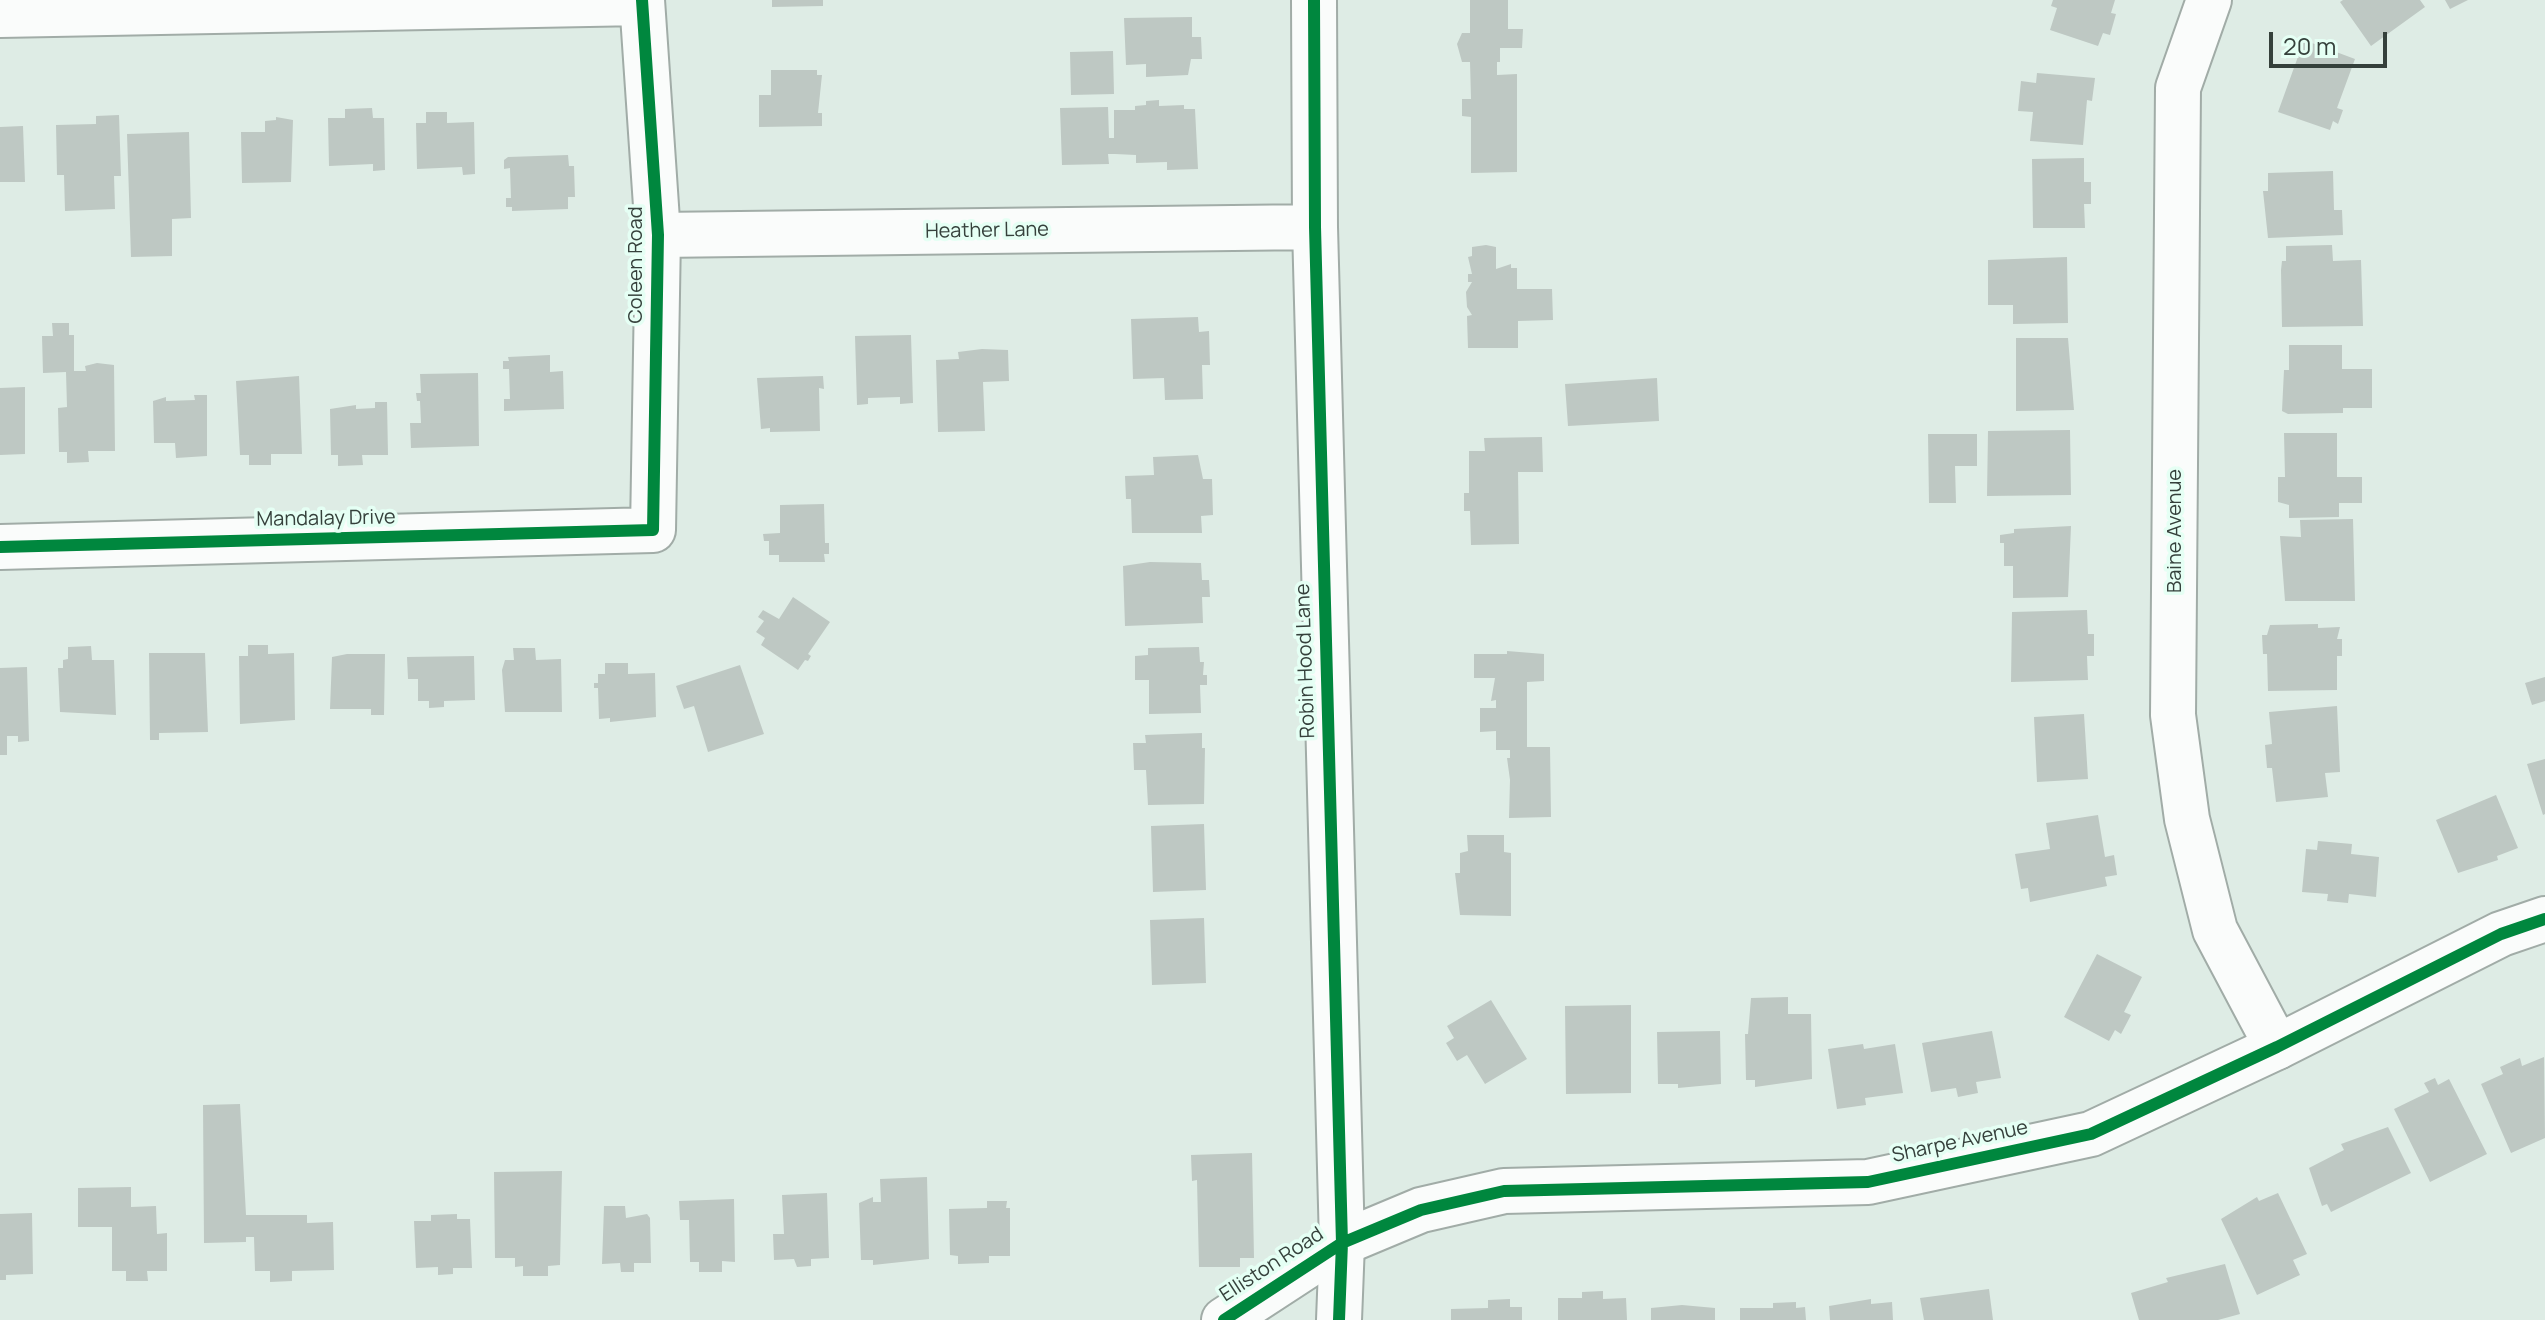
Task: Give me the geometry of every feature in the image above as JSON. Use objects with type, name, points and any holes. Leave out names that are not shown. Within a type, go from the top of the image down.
[{"type":"street","name":"Robin Hood Lane","points":[[1314,0],[1315,227],[1342,1243],[1339,1320]]},
{"type":"street","name":"Baine Avenue","points":[[2209,0],[2178,88],[2173,715],[2187,819],[2215,930],[2277,1047]]},
{"type":"street","points":[[0,15],[642,2]]},
{"type":"street","name":"Coleen Road","points":[[642,2],[658,235],[653,530]]},
{"type":"street","name":"Heather Lane","points":[[658,235],[1315,227]]},
{"type":"street","name":"Mandalay Drive","points":[[0,547],[653,530]]},
{"type":"street","name":"Sharpe Avenue","points":[[1342,1243],[1421,1210],[1504,1191],[1868,1182],[2091,1134],[2277,1047],[2501,934],[2545,919]]},
{"type":"street","name":"Elliston Road","points":[[1224,1320],[1342,1243]]},
{"type":"building","points":[[772,0],[823,0],[823,6],[772,7]]},
{"type":"building","points":[[1470,0],[1508,0],[1508,29],[1523,29],[1522,48],[1500,48],[1500,62],[1497,62],[1497,75],[1517,74],[1517,172],[1471,173],[1471,117],[1462,116],[1462,99],[1471,99],[1470,62],[1462,62],[1457,44],[1462,33],[1470,33]]},
{"type":"building","points":[[2053,0],[2115,0],[2111,13],[2116,14],[2110,35],[2103,33],[2098,46],[2050,30],[2057,8],[2051,6]]},
{"type":"building","points":[[2420,0],[2425,7],[2371,46],[2340,2]]},
{"type":"building","points":[[2445,0],[2468,0],[2450,9]]},
{"type":"building","points":[[1192,17],[1192,37],[1201,37],[1202,59],[1191,59],[1188,75],[1146,77],[1146,64],[1126,65],[1124,18]]},
{"type":"building","points":[[2304,40],[2355,59],[2337,108],[2343,110],[2338,124],[2333,121],[2330,130],[2278,112]]},
{"type":"building","points":[[1113,51],[1114,94],[1071,95],[1070,52]]},
{"type":"building","points":[[771,70],[817,70],[817,75],[822,75],[818,113],[822,113],[822,126],[759,127],[759,95],[771,95]]},
{"type":"building","points":[[2037,73],[2095,78],[2092,101],[2087,100],[2083,145],[2030,141],[2033,112],[2018,111],[2021,81],[2036,83]]},
{"type":"building","points":[[1159,100],[1159,106],[1184,105],[1184,109],[1195,109],[1198,169],[1167,170],[1167,162],[1136,163],[1136,155],[1115,154],[1108,154],[1109,164],[1062,165],[1060,108],[1108,107],[1109,138],[1114,138],[1114,110],[1135,110],[1135,106],[1146,105],[1146,101]]},
{"type":"building","points":[[372,108],[373,118],[384,118],[385,170],[373,171],[373,164],[329,166],[328,118],[345,118],[345,109]]},
{"type":"building","points":[[426,112],[447,112],[447,123],[474,122],[475,174],[463,175],[462,167],[417,169],[416,123],[426,123]]},
{"type":"building","points":[[119,115],[121,176],[114,176],[115,209],[65,211],[64,175],[57,175],[56,125],[96,124],[96,116]]},
{"type":"building","points":[[276,117],[293,120],[291,182],[242,183],[241,132],[265,132],[265,121],[276,120]]},
{"type":"building","points":[[23,126],[25,182],[0,182],[0,127]]},
{"type":"building","points":[[189,132],[191,218],[172,219],[172,256],[131,257],[127,134]]},
{"type":"building","points":[[568,155],[569,166],[574,166],[575,197],[568,197],[568,209],[512,211],[512,207],[506,207],[506,198],[511,198],[510,168],[504,169],[504,160],[508,157]]},
{"type":"building","points":[[2084,158],[2084,182],[2091,182],[2091,204],[2084,204],[2085,228],[2033,228],[2032,159]]},
{"type":"building","points":[[2333,171],[2334,210],[2342,210],[2343,235],[2268,238],[2263,191],[2268,191],[2268,173]]},
{"type":"building","points":[[2332,245],[2333,261],[2361,260],[2363,326],[2282,327],[2281,270],[2282,261],[2286,261],[2286,246]]},
{"type":"building","points":[[1472,247],[1496,247],[1496,269],[1511,264],[1511,268],[1517,268],[1517,289],[1552,289],[1553,320],[1518,321],[1518,348],[1468,348],[1467,316],[1472,315],[1467,307],[1466,292],[1472,282],[1468,282],[1468,274],[1472,274],[1468,257],[1472,256]]},
{"type":"building","points":[[2067,257],[2068,323],[2013,324],[2013,305],[1988,305],[1988,260]]},
{"type":"building","points":[[1198,317],[1199,332],[1209,331],[1210,365],[1202,365],[1203,399],[1165,400],[1164,378],[1133,379],[1131,319]]},
{"type":"building","points":[[52,323],[69,323],[69,335],[74,335],[74,371],[86,371],[85,366],[97,363],[114,365],[115,451],[88,451],[89,462],[67,463],[67,452],[59,452],[58,408],[67,407],[66,372],[43,373],[42,336],[53,336]]},
{"type":"building","points":[[911,335],[913,403],[900,404],[900,397],[868,398],[868,404],[857,405],[855,336]]},
{"type":"building","points":[[2016,338],[2068,338],[2074,410],[2016,411]]},
{"type":"building","points":[[2289,345],[2342,345],[2342,369],[2372,369],[2372,408],[2343,408],[2343,413],[2288,414],[2282,411],[2284,370],[2289,370]]},
{"type":"building","points":[[1008,350],[1009,381],[983,382],[985,431],[938,432],[936,360],[959,359],[958,352]]},
{"type":"building","points":[[550,355],[550,372],[563,371],[564,409],[504,411],[504,399],[510,399],[509,369],[503,369],[503,361],[509,361],[508,357]]},
{"type":"building","points":[[478,373],[479,446],[411,448],[410,423],[421,423],[420,401],[417,401],[416,393],[421,393],[420,374]]},
{"type":"building","points":[[299,376],[302,454],[271,454],[271,465],[249,465],[249,455],[240,455],[236,381]]},
{"type":"building","points":[[823,376],[824,389],[819,388],[820,431],[770,432],[770,428],[761,429],[757,378]]},
{"type":"building","points":[[1657,378],[1659,421],[1568,426],[1565,384]]},
{"type":"building","points":[[25,387],[25,454],[0,455],[0,388]]},
{"type":"building","points":[[194,395],[207,395],[207,456],[176,458],[175,443],[154,443],[153,401],[166,397],[166,401],[195,400]]},
{"type":"building","points":[[375,402],[387,402],[388,455],[362,455],[363,465],[338,466],[338,455],[331,455],[330,409],[356,405],[356,409],[375,408]]},
{"type":"building","points":[[2070,430],[2071,495],[1987,496],[1988,431]]},
{"type":"building","points":[[2284,433],[2337,433],[2337,477],[2362,477],[2362,503],[2339,503],[2339,517],[2289,518],[2289,505],[2278,502],[2278,477],[2285,477]]},
{"type":"building","points":[[1928,434],[1977,434],[1977,466],[1955,466],[1956,503],[1929,503]]},
{"type":"building","points":[[1542,437],[1543,472],[1518,472],[1519,544],[1471,545],[1470,511],[1464,511],[1464,493],[1469,493],[1469,451],[1485,451],[1484,438]]},
{"type":"building","points":[[1198,455],[1203,479],[1212,479],[1213,515],[1201,516],[1202,533],[1132,533],[1131,499],[1126,499],[1125,476],[1154,475],[1153,457]]},
{"type":"building","points":[[824,504],[825,543],[829,543],[829,554],[824,554],[825,562],[779,562],[779,555],[769,555],[769,541],[764,541],[763,534],[780,533],[780,505]]},
{"type":"building","points":[[2353,519],[2355,601],[2285,601],[2280,536],[2301,537],[2300,520]]},
{"type":"building","points":[[2071,526],[2068,597],[2013,598],[2013,566],[2004,566],[2004,543],[2000,543],[2000,535],[2014,533],[2014,529]]},
{"type":"building","points":[[1150,562],[1201,563],[1202,580],[1209,580],[1210,597],[1202,597],[1203,623],[1125,626],[1123,566]]},
{"type":"building","points":[[793,597],[830,622],[808,654],[811,656],[808,661],[805,660],[798,670],[761,645],[765,638],[756,632],[764,621],[758,617],[763,610],[779,619]]},
{"type":"building","points":[[2087,610],[2088,634],[2094,634],[2094,656],[2087,656],[2088,680],[2011,682],[2012,612]]},
{"type":"building","points":[[2318,624],[2318,628],[2340,627],[2337,639],[2342,639],[2342,656],[2337,656],[2337,690],[2268,691],[2267,654],[2263,654],[2262,635],[2267,635],[2270,625]]},
{"type":"building","points":[[248,645],[268,645],[268,654],[294,653],[295,720],[240,724],[239,656],[248,656]]},
{"type":"building","points":[[91,646],[92,660],[114,660],[116,715],[60,712],[58,668],[63,668],[63,660],[68,659],[68,647]]},
{"type":"building","points":[[1199,647],[1200,662],[1204,662],[1203,675],[1207,675],[1207,685],[1200,685],[1201,713],[1149,714],[1149,680],[1135,680],[1135,656],[1148,655],[1148,648]]},
{"type":"building","points":[[513,648],[535,648],[536,660],[561,659],[562,712],[505,712],[502,670],[505,660],[514,660]]},
{"type":"building","points":[[1507,651],[1544,654],[1544,681],[1527,682],[1527,747],[1550,747],[1551,817],[1509,818],[1507,758],[1510,758],[1510,750],[1496,750],[1496,731],[1480,732],[1480,708],[1496,708],[1496,700],[1491,701],[1495,678],[1474,678],[1474,654],[1507,654]]},
{"type":"building","points":[[149,653],[205,653],[208,732],[159,733],[159,740],[150,740]]},
{"type":"building","points":[[385,654],[384,715],[371,715],[371,709],[330,709],[332,657]]},
{"type":"building","points":[[474,656],[475,700],[444,701],[444,707],[429,708],[429,701],[418,701],[418,679],[408,679],[407,657]]},
{"type":"building","points":[[605,663],[628,663],[628,674],[655,673],[656,717],[610,722],[610,718],[599,719],[598,688],[594,688],[594,683],[598,683],[598,674],[605,674]]},
{"type":"building","points":[[740,665],[764,734],[708,752],[694,706],[684,709],[676,686]]},
{"type":"building","points":[[27,667],[29,741],[18,742],[18,736],[7,736],[7,755],[0,755],[0,668]]},
{"type":"building","points":[[2545,677],[2545,701],[2532,705],[2525,683]]},
{"type":"building","points":[[2337,706],[2340,772],[2325,773],[2328,797],[2276,802],[2272,768],[2267,768],[2265,745],[2272,744],[2269,712]]},
{"type":"building","points":[[2084,714],[2088,779],[2037,782],[2034,717]]},
{"type":"building","points":[[1202,733],[1202,748],[1205,748],[1204,804],[1148,805],[1146,770],[1134,770],[1133,743],[1146,743],[1145,735]]},
{"type":"building","points":[[2545,759],[2545,814],[2543,815],[2527,764]]},
{"type":"building","points":[[2496,795],[2518,848],[2497,856],[2498,860],[2458,873],[2436,820]]},
{"type":"building","points":[[2098,815],[2105,857],[2114,855],[2117,875],[2105,877],[2107,886],[2030,902],[2028,888],[2021,889],[2015,854],[2050,849],[2046,823]]},
{"type":"building","points":[[1204,824],[1206,890],[1153,892],[1151,826]]},
{"type":"building","points":[[1467,835],[1504,835],[1504,852],[1511,853],[1511,916],[1460,915],[1455,873],[1460,873],[1460,853],[1468,851]]},
{"type":"building","points":[[2318,841],[2352,844],[2351,854],[2379,857],[2376,897],[2349,894],[2348,903],[2327,901],[2328,894],[2302,892],[2306,849],[2317,850]]},
{"type":"building","points":[[1204,918],[1206,983],[1152,985],[1150,920]]},
{"type":"building","points":[[2097,954],[2142,977],[2124,1012],[2131,1015],[2121,1034],[2115,1030],[2109,1041],[2064,1017]]},
{"type":"building","points":[[1788,997],[1788,1014],[1811,1014],[1812,1079],[1755,1087],[1755,1080],[1746,1080],[1745,1034],[1748,1034],[1751,998]]},
{"type":"building","points":[[1491,1000],[1527,1059],[1485,1084],[1467,1055],[1457,1061],[1446,1043],[1454,1038],[1447,1026]]},
{"type":"building","points":[[1631,1005],[1631,1093],[1566,1094],[1565,1006]]},
{"type":"building","points":[[1720,1031],[1721,1084],[1678,1088],[1678,1084],[1658,1084],[1657,1032]]},
{"type":"building","points":[[1992,1031],[2001,1078],[1976,1082],[1978,1093],[1958,1097],[1956,1088],[1931,1092],[1922,1043]]},
{"type":"building","points":[[1863,1044],[1864,1049],[1895,1044],[1903,1093],[1865,1098],[1866,1105],[1837,1109],[1828,1049]]},
{"type":"building","points":[[2544,1057],[2545,1138],[2511,1153],[2481,1084],[2503,1074],[2500,1067],[2520,1058],[2522,1066]]},
{"type":"building","points":[[2435,1078],[2438,1085],[2449,1079],[2487,1154],[2430,1182],[2394,1109],[2429,1092],[2424,1083]]},
{"type":"building","points":[[240,1104],[246,1215],[307,1215],[307,1223],[333,1222],[334,1270],[292,1271],[292,1281],[270,1282],[270,1271],[255,1271],[254,1237],[246,1237],[246,1242],[204,1243],[203,1105]]},
{"type":"building","points":[[2388,1127],[2411,1173],[2331,1212],[2327,1204],[2322,1206],[2309,1168],[2344,1150],[2341,1144]]},
{"type":"building","points":[[1252,1153],[1254,1258],[1240,1258],[1240,1267],[1199,1267],[1197,1180],[1192,1181],[1191,1155]]},
{"type":"building","points":[[562,1171],[560,1265],[548,1266],[548,1276],[523,1276],[523,1266],[515,1267],[515,1258],[495,1258],[494,1172]]},
{"type":"building","points":[[927,1177],[929,1259],[873,1265],[873,1260],[861,1260],[859,1203],[873,1197],[873,1202],[881,1202],[880,1179]]},
{"type":"building","points":[[131,1187],[131,1207],[156,1206],[157,1234],[167,1233],[167,1271],[147,1271],[148,1281],[126,1281],[126,1271],[112,1271],[112,1227],[78,1227],[78,1188]]},
{"type":"building","points":[[827,1193],[829,1258],[811,1259],[811,1266],[797,1267],[794,1259],[774,1260],[773,1234],[784,1234],[782,1195]]},
{"type":"building","points":[[2278,1193],[2307,1254],[2293,1260],[2300,1275],[2257,1295],[2221,1219],[2257,1197],[2259,1201]]},
{"type":"building","points":[[734,1199],[735,1262],[722,1261],[722,1272],[699,1272],[699,1262],[690,1262],[689,1220],[680,1220],[679,1201]]},
{"type":"building","points":[[987,1201],[1007,1201],[1006,1208],[1010,1208],[1010,1256],[989,1256],[989,1263],[958,1264],[958,1256],[950,1255],[949,1209],[987,1208]]},
{"type":"building","points":[[604,1206],[625,1206],[626,1218],[647,1214],[650,1218],[651,1263],[634,1263],[634,1272],[621,1272],[620,1263],[602,1264]]},
{"type":"building","points":[[32,1213],[33,1274],[6,1275],[6,1280],[0,1280],[0,1214]]},
{"type":"building","points":[[457,1214],[457,1219],[470,1219],[472,1268],[453,1268],[453,1274],[438,1275],[438,1267],[416,1268],[414,1221],[431,1221],[431,1215]]},
{"type":"building","points":[[2225,1264],[2240,1314],[2218,1320],[2139,1320],[2131,1293],[2168,1282],[2166,1278]]},
{"type":"building","points":[[1989,1289],[1993,1320],[1924,1320],[1920,1298]]},
{"type":"building","points":[[1603,1291],[1603,1299],[1626,1298],[1627,1320],[1558,1320],[1558,1298],[1582,1298],[1582,1292]]},
{"type":"building","points":[[1510,1299],[1510,1307],[1522,1307],[1522,1320],[1451,1320],[1451,1309],[1488,1308],[1488,1300]]},
{"type":"building","points":[[1871,1299],[1871,1304],[1892,1302],[1893,1320],[1830,1320],[1829,1306]]},
{"type":"building","points":[[1796,1302],[1796,1308],[1805,1307],[1806,1320],[1740,1320],[1740,1308],[1773,1308],[1773,1303]]},
{"type":"building","points":[[1682,1305],[1715,1308],[1715,1320],[1651,1320],[1651,1308]]},
{"type":"cycle path","points":[[0,547],[653,530],[658,235],[642,0]]},
{"type":"cycle path","points":[[1314,0],[1315,227],[1342,1243],[1339,1320]]},
{"type":"cycle path","points":[[1224,1320],[1342,1243],[1421,1210],[1504,1191],[1868,1182],[2091,1134],[2277,1047],[2501,934],[2545,919]]}]
